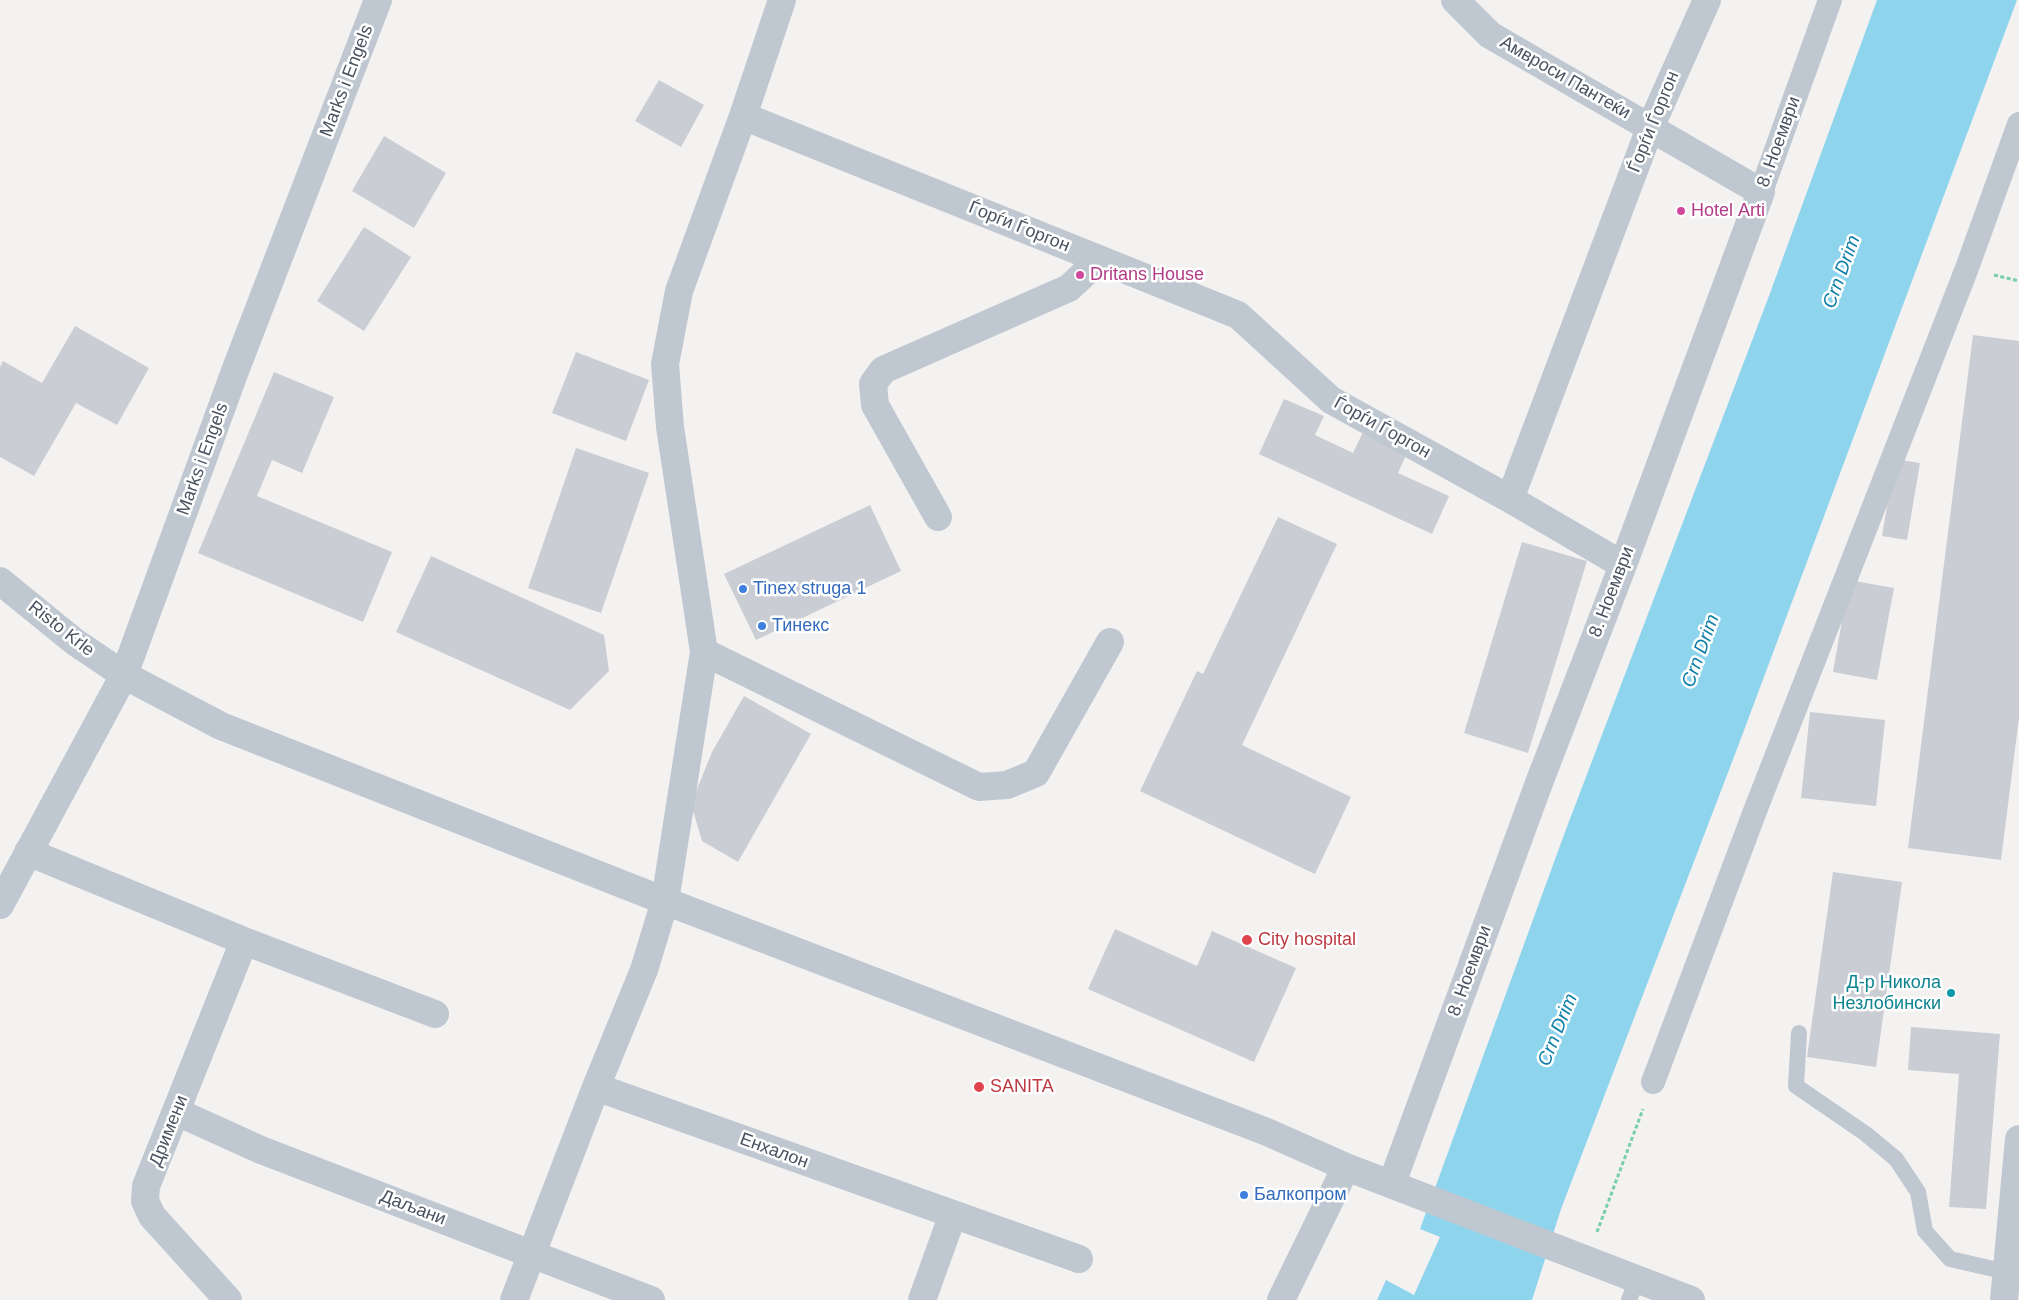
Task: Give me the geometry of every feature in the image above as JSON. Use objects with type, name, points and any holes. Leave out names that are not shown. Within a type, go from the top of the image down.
[{"type":"street","name":"Marks i Engels","points":[[0,905],[124,675],[235,371],[378,0]]},
{"type":"street","points":[[514,1300],[596,1087],[644,970],[665,901],[704,652],[670,427],[666,364],[679,291],[743,116],[782,0]]},
{"type":"street","name":"Амвроси Пантеќи","points":[[1455,0],[1490,35],[1761,192]]},
{"type":"street","name":"Ѓорѓи Ѓоргон","points":[[1510,499],[1650,128],[1706,0]]},
{"type":"street","name":"8. Ноември","points":[[1392,1183],[1539,783],[1623,566],[1830,0]]},
{"type":"street","name":"Ѓорѓи Ѓоргон","points":[[743,116],[1238,315],[1331,400],[1510,499],[1623,566]]},
{"type":"street","points":[[1653,1082],[1755,811],[1967,268],[2019,124]]},
{"type":"street","points":[[938,517],[875,405],[873,384],[883,370],[1069,288],[1099,260]]},
{"type":"street","name":"Risto Krle","points":[[0,581],[75,642],[124,675],[221,726],[665,901],[1267,1132],[1346,1167],[1392,1183],[1586,1260],[1633,1290],[1691,1300]]},
{"type":"street","points":[[704,652],[979,787],[1007,786],[1036,773],[1110,642]]},
{"type":"street","points":[[28,852],[244,941],[435,1014]]},
{"type":"street","name":"Дримени","points":[[228,1300],[152,1216],[146,1202],[146,1186],[244,941]]},
{"type":"street","name":"Енхалон","points":[[596,1087],[1079,1259]]},
{"type":"street","name":"Даљани","points":[[177,1112],[261,1150],[533,1253],[651,1300]]},
{"type":"street","points":[[2004,1300],[2019,1138]]},
{"type":"street","points":[[1281,1300],[1346,1167]]},
{"type":"street","points":[[922,1300],[953,1214]]},
{"type":"lane","points":[[1799,1033],[1796,1086],[1866,1134],[1896,1159],[1918,1192],[1925,1231],[1950,1258],[2007,1272]]},
{"type":"path","points":[[1586,1260],[1639,1117]]},
{"type":"water","name":"Crn Drim","points":[[1877,0],[2017,0],[1737,749],[1561,1209],[1532,1300],[1377,1300],[1386,1280],[1414,1295],[1440,1237],[1420,1229],[1565,832],[1769,296]]},
{"type":"building","points":[[659,80],[704,105],[681,147],[635,121]]},
{"type":"building","points":[[384,136],[446,173],[414,228],[352,191]]},
{"type":"building","points":[[364,227],[411,257],[364,331],[317,301]]},
{"type":"building","points":[[75,326],[149,368],[117,425],[76,403],[34,476],[0,457],[0,367],[3,361],[42,383]]},
{"type":"building","points":[[1973,335],[2019,341],[2019,718],[2001,860],[1908,848]]},
{"type":"building","points":[[576,352],[649,380],[626,441],[552,413]]},
{"type":"building","points":[[274,372],[334,397],[302,473],[272,460],[257,496],[392,552],[363,622],[198,553]]},
{"type":"building","points":[[1284,399],[1324,416],[1315,435],[1353,453],[1364,430],[1408,451],[1398,473],[1449,496],[1432,534],[1259,454]]},
{"type":"building","points":[[576,448],[649,473],[601,613],[528,588]]},
{"type":"building","points":[[1895,459],[1920,463],[1907,540],[1882,536]]},
{"type":"building","points":[[870,505],[901,571],[756,640],[724,574]]},
{"type":"building","points":[[1278,517],[1337,544],[1242,745],[1351,797],[1315,874],[1140,791],[1197,671],[1203,674]]},
{"type":"building","points":[[1522,542],[1587,561],[1528,753],[1464,733]]},
{"type":"building","points":[[431,556],[604,635],[609,671],[570,710],[396,632]]},
{"type":"building","points":[[1849,580],[1894,588],[1877,680],[1833,672]]},
{"type":"building","points":[[744,696],[811,734],[738,862],[702,841],[691,804],[712,752]]},
{"type":"building","points":[[1810,712],[1885,720],[1876,806],[1801,798]]},
{"type":"building","points":[[1833,872],[1902,882],[1876,1067],[1807,1057]]},
{"type":"building","points":[[1115,929],[1197,966],[1212,931],[1296,968],[1254,1062],[1088,989]]},
{"type":"building","points":[[1911,1027],[2000,1034],[1986,1209],[1949,1207],[1959,1074],[1908,1070]]},
{"type":"place","name":"Hotel Arti","points":[[1681,211]]},
{"type":"place","name":"Dritans House","points":[[1080,275]]},
{"type":"place","name":"Tinex struga 1","points":[[743,589]]},
{"type":"place","name":"Тинекс","points":[[762,626]]},
{"type":"place","name":"City hospital","points":[[1247,940]]},
{"type":"place","name":"Д-р Никола Незлобински","points":[[1951,993]]},
{"type":"place","name":"SANITA","points":[[979,1087]]},
{"type":"place","name":"Балкопром","points":[[1244,1195]]}]
